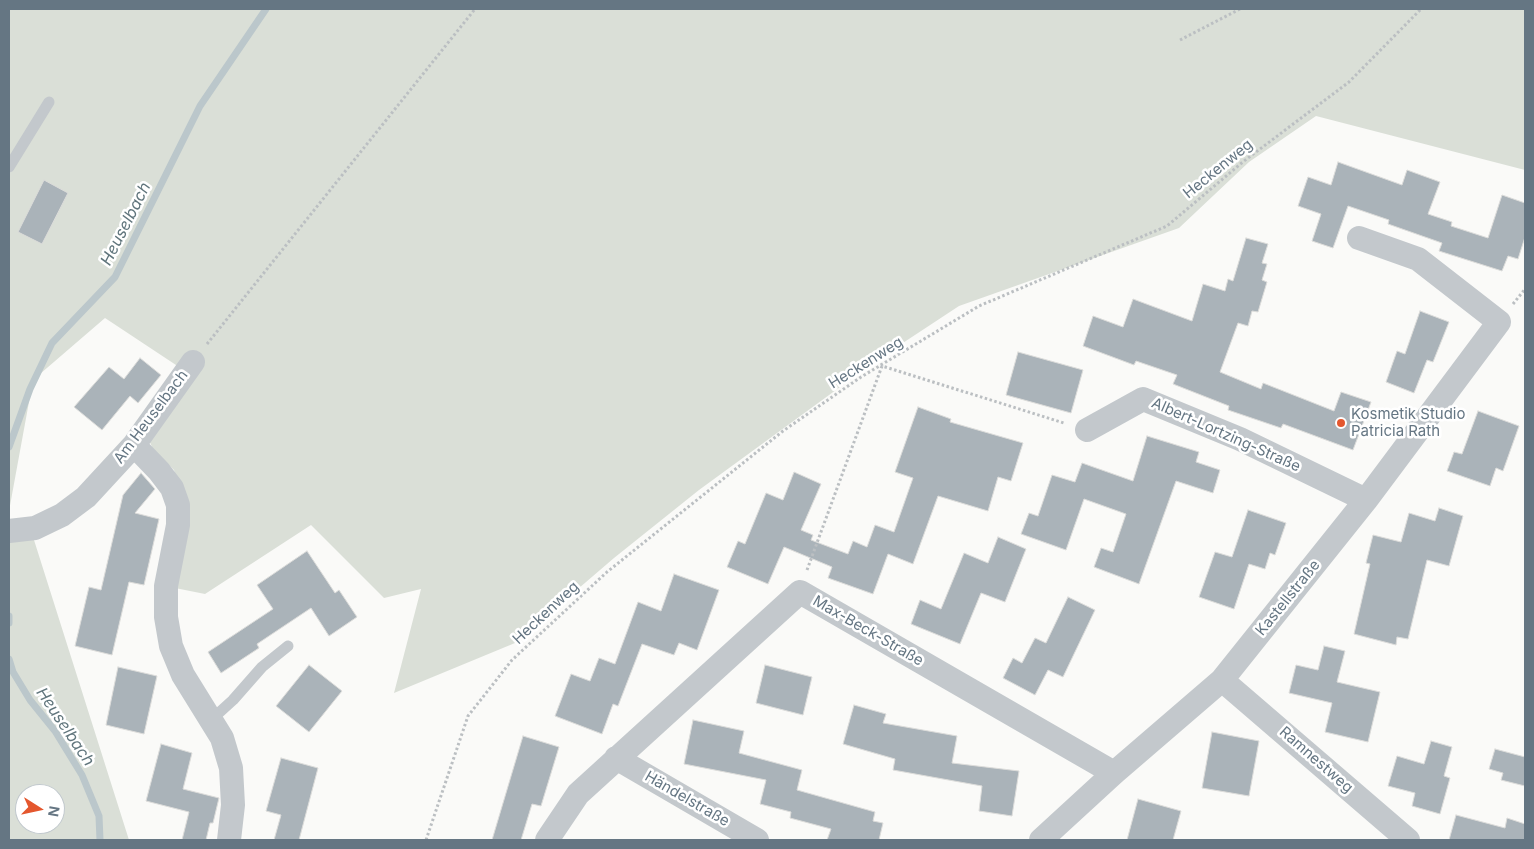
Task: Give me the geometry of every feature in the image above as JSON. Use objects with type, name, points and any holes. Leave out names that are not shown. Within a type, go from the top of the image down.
[{"type":"street","name":"Kastellstraße","points":[[1041,840],[1114,773],[1222,680],[1366,500],[1499,322],[1418,259],[1359,238]]},
{"type":"street","name":"Am Heuselbach","points":[[9,531],[35,528],[62,515],[86,497],[134,445],[193,362]]},
{"type":"street","name":"Albert-Lortzing-Straße","points":[[1087,430],[1143,399],[1240,439],[1366,500]]},
{"type":"street","points":[[134,445],[168,482],[178,506],[178,525],[166,586],[166,617],[171,646],[183,675],[222,738],[231,768],[233,805],[229,840]]},
{"type":"street","name":"Max-Beck-Straße","points":[[547,840],[578,794],[800,592],[1114,773]]},
{"type":"street","name":"Ramnestweg","points":[[1222,680],[1408,840]]},
{"type":"street","name":"Händelstraße","points":[[616,758],[757,840]]},
{"type":"lane","points":[[9,167],[49,102]]},
{"type":"lane","points":[[211,720],[233,700],[262,667],[288,646]]},
{"type":"path","points":[[193,362],[473,9]]},
{"type":"path","points":[[1180,40],[1240,9]]},
{"type":"path","name":"Heckenweg","points":[[426,840],[468,716],[512,660],[607,572],[783,430],[862,377],[979,306],[1166,226],[1244,161],[1349,82],[1420,9]]},
{"type":"path","points":[[800,592],[882,366],[1087,430]]},
{"type":"shaded area","points":[[9,9],[1525,9],[1525,170],[1316,116],[1249,162],[1179,228],[959,306],[877,360],[699,490],[614,558],[515,643],[394,693],[421,589],[384,598],[311,525],[205,594],[175,588],[186,516],[174,470],[153,449],[147,436],[188,378],[176,365],[105,318],[33,380],[9,511]]},
{"type":"shaded area","points":[[9,538],[34,540],[129,840],[9,840]]},
{"type":"building","points":[[1338,162],[1402,185],[1407,170],[1440,182],[1428,214],[1452,222],[1451,226],[1488,238],[1502,195],[1525,203],[1525,237],[1518,259],[1508,256],[1502,271],[1439,251],[1442,243],[1388,224],[1389,220],[1348,206],[1333,248],[1312,241],[1321,214],[1298,206],[1308,177],[1331,185]]},
{"type":"building","points":[[44,180],[68,193],[42,244],[18,232]]},
{"type":"building","points":[[1246,238],[1268,244],[1262,263],[1267,264],[1262,280],[1267,282],[1258,312],[1252,311],[1248,326],[1238,323],[1220,372],[1261,389],[1263,383],[1334,411],[1341,392],[1371,402],[1353,450],[1283,424],[1281,428],[1228,410],[1229,406],[1173,384],[1177,375],[1136,361],[1134,365],[1083,346],[1093,316],[1123,327],[1133,299],[1192,321],[1203,284],[1225,291],[1228,279],[1233,281]]},
{"type":"building","points":[[1420,311],[1449,322],[1433,362],[1427,360],[1414,393],[1386,382],[1397,351],[1405,354]]},
{"type":"building","points":[[1018,352],[1083,370],[1071,413],[1006,395]]},
{"type":"building","points":[[140,358],[161,375],[138,403],[130,396],[102,430],[74,407],[109,367],[124,379]]},
{"type":"building","points":[[918,407],[951,419],[950,422],[1023,443],[1011,481],[998,477],[988,511],[938,496],[913,564],[888,554],[873,594],[828,578],[832,567],[784,547],[768,584],[727,567],[738,541],[745,544],[766,493],[783,500],[794,472],[821,484],[801,530],[813,535],[811,540],[848,554],[853,541],[867,547],[875,525],[894,532],[913,478],[895,472]]},
{"type":"building","points":[[1478,411],[1519,426],[1503,471],[1496,468],[1490,486],[1447,471],[1454,452],[1462,454]]},
{"type":"building","points":[[1147,436],[1199,452],[1196,462],[1220,470],[1213,493],[1176,481],[1139,584],[1094,567],[1101,548],[1113,552],[1126,514],[1084,499],[1066,550],[1021,534],[1029,513],[1038,516],[1052,475],[1075,482],[1082,463],[1133,481]]},
{"type":"building","points":[[141,473],[155,489],[135,513],[159,519],[144,585],[129,582],[112,655],[75,646],[89,587],[101,590],[123,495]]},
{"type":"building","points":[[1439,508],[1463,516],[1449,566],[1427,560],[1408,639],[1397,637],[1396,645],[1354,634],[1370,564],[1366,563],[1373,535],[1401,542],[1409,513],[1435,521]]},
{"type":"building","points":[[1248,510],[1286,523],[1275,555],[1270,553],[1265,569],[1249,564],[1234,609],[1199,597],[1215,552],[1232,557]]},
{"type":"building","points":[[998,537],[1026,549],[1005,602],[981,593],[960,644],[911,624],[920,600],[941,609],[964,553],[988,563]]},
{"type":"building","points":[[307,551],[335,593],[339,590],[357,617],[329,636],[311,608],[257,644],[259,648],[221,673],[208,652],[273,609],[257,585]]},
{"type":"building","points":[[674,574],[719,590],[697,650],[679,643],[674,655],[642,644],[618,706],[613,704],[602,734],[555,716],[571,674],[590,681],[599,658],[615,664],[638,602],[661,611]]},
{"type":"building","points":[[1068,597],[1095,610],[1063,677],[1048,670],[1035,695],[1003,678],[1013,658],[1022,663],[1035,638],[1046,643]]},
{"type":"building","points":[[1324,646],[1345,651],[1337,682],[1380,692],[1368,742],[1325,732],[1332,703],[1289,693],[1296,665],[1318,670]]},
{"type":"building","points":[[309,665],[342,691],[309,732],[276,706]]},
{"type":"building","points":[[765,665],[812,677],[803,715],[756,703]]},
{"type":"building","points":[[118,667],[157,676],[144,734],[106,725]]},
{"type":"building","points":[[854,705],[886,714],[883,723],[957,736],[952,763],[1019,771],[1012,816],[979,811],[982,786],[893,770],[895,759],[843,744]]},
{"type":"building","points":[[693,720],[744,731],[739,753],[802,770],[797,790],[875,812],[873,821],[883,823],[879,840],[827,840],[831,829],[790,818],[791,812],[760,804],[766,780],[684,764]]},
{"type":"building","points":[[1212,732],[1259,741],[1249,796],[1202,788]]},
{"type":"building","points":[[523,736],[559,747],[541,806],[532,804],[521,840],[492,840]]},
{"type":"building","points":[[1431,741],[1452,747],[1444,776],[1450,778],[1440,814],[1412,806],[1415,793],[1388,786],[1397,756],[1424,764]]},
{"type":"building","points":[[161,744],[192,753],[183,789],[219,798],[213,823],[210,823],[206,840],[182,840],[189,812],[146,801]]},
{"type":"building","points":[[1495,749],[1525,757],[1525,786],[1501,780],[1503,773],[1489,769]]},
{"type":"building","points":[[281,758],[318,768],[299,840],[274,840],[281,815],[266,811]]},
{"type":"building","points":[[1138,799],[1181,811],[1173,840],[1127,840]]},
{"type":"building","points":[[1456,815],[1505,828],[1507,818],[1525,824],[1525,840],[1449,840]]},
{"type":"waterway","name":"Heuselbach","points":[[9,447],[30,389],[52,343],[115,277],[200,106],[266,9]]},
{"type":"waterway","name":"Heuselbach","points":[[9,616],[9,623]]},
{"type":"waterway","name":"Heuselbach","points":[[9,659],[13,672],[30,700],[55,731],[82,775],[99,816],[100,840]]},
{"type":"place","name":"Kosmetik Studio Patricia Rath","points":[[1341,423]]}]
